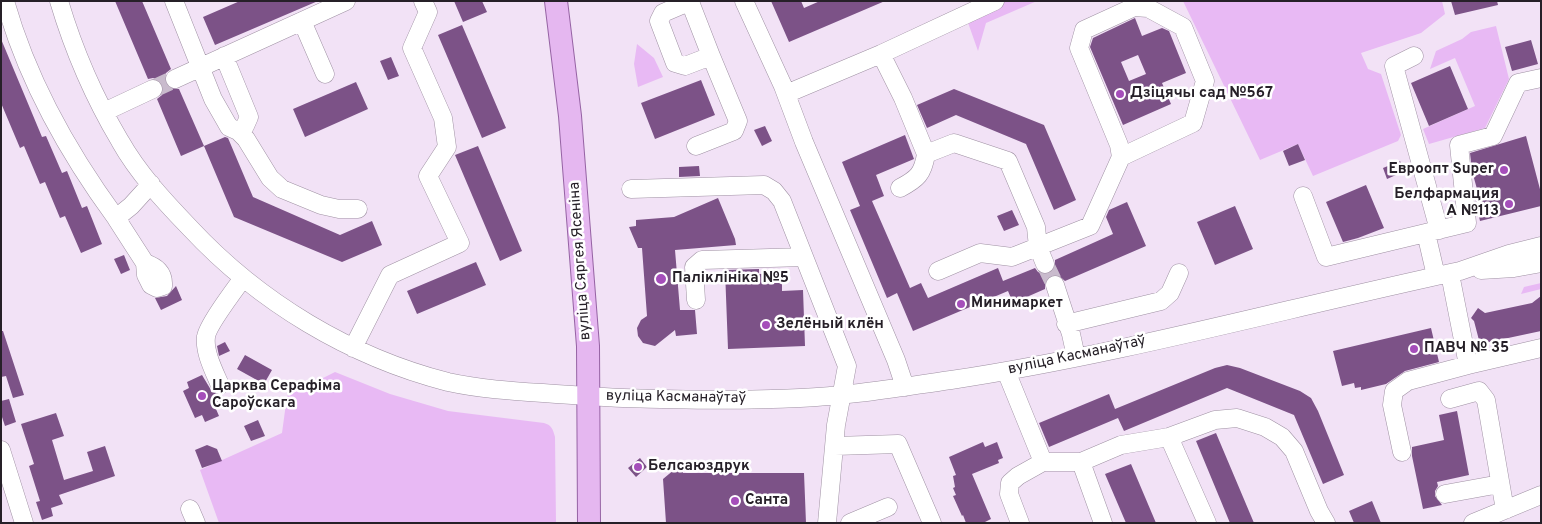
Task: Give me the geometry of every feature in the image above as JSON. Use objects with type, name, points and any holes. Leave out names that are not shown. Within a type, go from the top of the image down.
[{"type":"main road","name":"вуліца Сяргея Ясеніна","points":[[556,1],[570,116],[588,346],[589,523]]},
{"type":"street","points":[[5,1],[29,65],[61,134],[88,180],[116,218],[145,263]]},
{"type":"street","name":"вуліца Касманаўтаў","points":[[59,1],[77,52],[104,112],[121,143],[151,184],[209,249],[243,278],[298,318],[353,348],[408,370],[449,382],[498,390],[588,396],[731,400],[841,395],[1006,371],[1076,357],[1449,274],[1509,254],[1541,246]]},
{"type":"street","points":[[174,1],[213,99],[229,126],[246,139],[270,178],[282,188],[322,205],[339,209],[358,209]]},
{"type":"street","points":[[175,79],[346,1]]},
{"type":"street","points":[[353,348],[390,275],[460,243],[428,176],[447,147],[443,118],[412,48],[428,12],[423,1]]},
{"type":"street","points":[[744,1],[786,94],[804,142],[906,386]]},
{"type":"street","points":[[786,94],[881,54],[995,1]]},
{"type":"street","points":[[696,146],[734,131],[738,120],[691,2],[663,13],[659,21],[675,64],[684,66],[711,56]]},
{"type":"street","points":[[938,271],[980,253],[1012,258],[1090,226],[1121,157],[1118,144],[1079,48],[1084,30],[1134,7],[1148,8],[1183,27],[1205,81],[1193,123],[1121,157]]},
{"type":"street","points":[[302,21],[325,74]]},
{"type":"street","points":[[881,54],[903,98],[926,154],[924,169],[913,182],[900,188]]},
{"type":"street","points":[[224,56],[248,117],[245,126],[238,131]]},
{"type":"street","points":[[1414,56],[1394,66],[1432,231],[1449,274],[1468,365]]},
{"type":"street","points":[[1303,196],[1326,257],[1467,223],[1460,144],[1493,136],[1508,119],[1518,83],[1541,78]]},
{"type":"street","points":[[104,112],[153,89]]},
{"type":"street","points":[[926,154],[954,143],[1008,161],[1036,227],[1038,248],[1045,264]]},
{"type":"street","points":[[116,218],[131,206],[151,184]]},
{"type":"street","points":[[632,189],[764,185],[774,191],[782,201],[846,366],[826,523]]},
{"type":"street","points":[[696,300],[694,267],[702,260],[804,257]]},
{"type":"street","name":"вуліца Касманаўтаў","points":[[1449,274],[1514,268],[1541,263]]},
{"type":"street","points":[[1066,324],[1161,301],[1170,294],[1180,273]]},
{"type":"street","points":[[220,385],[208,358],[206,337],[226,301],[243,278]]},
{"type":"street","points":[[1055,285],[1066,324],[1071,334],[1076,357]]},
{"type":"street","points":[[1402,452],[1392,405],[1394,391],[1408,381],[1541,348]]},
{"type":"street","points":[[1006,371],[1043,462]]},
{"type":"street","points":[[1450,399],[1479,391],[1486,400],[1505,510]]},
{"type":"street","points":[[1020,523],[1009,494],[1010,483],[1018,476],[1043,462],[1081,462],[1122,445],[1170,438],[1215,420],[1237,418],[1265,428],[1282,437],[1294,451],[1326,523]]},
{"type":"street","points":[[1170,438],[1207,523]]},
{"type":"street","points":[[835,446],[898,444],[932,523]]},
{"type":"street","points":[[1,450],[24,523]]},
{"type":"street","points":[[1081,462],[1103,523]]},
{"type":"street","points":[[1445,494],[1500,484]]},
{"type":"street","points":[[1473,523],[1540,497]]},
{"type":"street","points":[[850,523],[888,506]]},
{"type":"shaded area","points":[[1004,1],[1037,1],[986,23],[978,51],[966,17]]},
{"type":"shaded area","points":[[1183,1],[1442,1],[1445,14],[1421,33],[1361,53],[1368,69],[1381,74],[1401,135],[1398,141],[1313,176],[1298,144],[1260,160]]},
{"type":"shaded area","points":[[1496,26],[1509,79],[1485,128],[1429,144],[1423,129],[1475,106],[1455,58],[1430,69],[1436,51],[1462,39],[1471,32]]},
{"type":"shaded area","points":[[637,44],[654,58],[663,77],[638,87],[634,64]]},
{"type":"shaded area","points":[[1541,283],[1541,289],[1521,294],[1524,287]]},
{"type":"shaded area","points":[[335,372],[390,394],[448,411],[549,425],[555,437],[556,523],[219,523],[200,470],[282,433],[287,396]]},
{"type":"building","points":[[115,1],[142,1],[171,69],[166,73],[165,83],[169,88],[179,89],[204,146],[181,156],[157,99],[162,95],[163,85],[159,80],[148,79]]},
{"type":"building","points":[[240,1],[318,1],[215,45],[203,17]]},
{"type":"building","points":[[454,1],[482,1],[487,12],[463,22]]},
{"type":"building","points":[[771,1],[801,1],[804,8],[820,1],[885,1],[789,42]]},
{"type":"building","points":[[1451,1],[1497,1],[1498,5],[1455,15]]},
{"type":"building","points":[[1135,18],[1142,36],[1162,28],[1169,31],[1186,73],[1162,83],[1171,104],[1123,125],[1090,47],[1093,38]],"holes":[[[1138,55],[1146,74],[1129,81],[1121,62]]]},
{"type":"building","points":[[462,25],[506,128],[482,138],[438,35]]},
{"type":"building","points":[[1,39],[42,137],[46,136],[62,173],[67,171],[82,208],[87,206],[102,244],[81,253],[65,216],[60,218],[45,182],[40,184],[24,146],[20,148],[1,103]]},
{"type":"building","points":[[1531,40],[1538,64],[1512,71],[1505,47]]},
{"type":"building","points":[[391,57],[399,76],[388,80],[380,61]]},
{"type":"building","points":[[1450,66],[1468,109],[1429,126],[1411,83]]},
{"type":"building","points":[[701,80],[715,115],[655,139],[641,103]]},
{"type":"building","points":[[356,82],[368,109],[305,137],[293,109]]},
{"type":"building","points":[[954,89],[1044,125],[1076,200],[1054,210],[1026,144],[956,115],[927,128],[917,105]]},
{"type":"building","points":[[765,126],[772,141],[762,146],[754,130]]},
{"type":"building","points":[[905,135],[914,159],[876,175],[884,196],[872,201],[910,288],[921,283],[928,298],[998,268],[1003,281],[1035,268],[1038,272],[1049,274],[1055,266],[1055,260],[1113,234],[1106,217],[1109,210],[1127,202],[1146,246],[1065,281],[1058,275],[1051,275],[1045,282],[1045,289],[1013,303],[1008,291],[913,331],[897,293],[887,298],[850,210],[860,206],[842,162]]},
{"type":"building","name":"Евроопт Super","points":[[1526,136],[1541,193],[1541,206],[1480,221],[1474,189],[1477,189],[1470,153]]},
{"type":"building","points":[[225,137],[228,138],[253,197],[340,235],[372,221],[382,245],[342,262],[234,217],[204,146]]},
{"type":"building","points":[[1298,144],[1305,160],[1289,166],[1283,151]]},
{"type":"building","points":[[478,146],[522,251],[500,261],[455,155]]},
{"type":"building","points":[[1400,161],[1405,171],[1387,179],[1383,168]]},
{"type":"building","points":[[699,166],[700,176],[679,177],[679,167]]},
{"type":"building","points":[[1366,185],[1384,228],[1343,242],[1326,202]]},
{"type":"building","name":"Паліклініка №5","points":[[718,198],[736,245],[675,250],[680,310],[695,310],[697,334],[676,336],[675,330],[655,346],[643,343],[638,336],[637,328],[641,320],[647,316],[642,248],[638,248],[629,227],[636,226],[636,220],[674,217]]},
{"type":"building","points":[[1235,206],[1253,249],[1215,265],[1197,222]]},
{"type":"building","points":[[1012,210],[1019,225],[1004,231],[997,216]]},
{"type":"building","points":[[124,255],[130,270],[121,274],[114,259]]},
{"type":"building","points":[[476,262],[486,285],[417,314],[407,291]]},
{"type":"building","name":"Зелёный клён","points":[[759,269],[759,274],[782,273],[782,291],[803,290],[805,346],[728,349],[725,270]]},
{"type":"building","points":[[176,286],[182,300],[161,310],[155,298],[167,296]]},
{"type":"building","points":[[1541,296],[1541,331],[1480,344],[1474,321],[1471,318],[1478,308],[1485,313],[1532,303]]},
{"type":"building","points":[[1431,328],[1439,362],[1405,371],[1386,384],[1361,390],[1361,387],[1355,388],[1354,383],[1342,386],[1333,351]]},
{"type":"building","points":[[1,331],[3,331],[24,395],[13,398],[6,376],[1,377]]},
{"type":"building","points":[[225,342],[230,351],[219,356],[217,346]]},
{"type":"building","points":[[245,355],[272,370],[264,384],[237,369]]},
{"type":"building","points":[[1227,365],[1240,368],[1300,391],[1311,398],[1344,475],[1323,484],[1294,415],[1227,388],[1124,431],[1118,418],[1049,447],[1039,423],[1109,394],[1115,409],[1215,368]]},
{"type":"building","name":"Царква Серафіма Сароўскага","points":[[202,375],[211,390],[218,395],[223,406],[216,409],[219,416],[205,422],[202,415],[195,418],[183,391],[189,388],[187,382]]},
{"type":"building","points":[[9,399],[16,422],[5,426],[1,414],[1,401]]},
{"type":"building","points":[[1457,411],[1469,475],[1437,482],[1438,486],[1435,496],[1442,505],[1423,509],[1412,456],[1412,447],[1444,440],[1439,415]]},
{"type":"building","points":[[56,413],[64,436],[52,440],[64,480],[93,471],[87,452],[105,446],[115,476],[59,495],[63,504],[51,508],[53,516],[42,520],[36,502],[40,501],[29,466],[34,464],[21,424]]},
{"type":"building","points":[[258,420],[265,436],[251,441],[244,426]]},
{"type":"building","points":[[1216,433],[1254,523],[1230,523],[1196,441]]},
{"type":"building","points":[[983,442],[985,447],[997,442],[1003,458],[998,460],[999,463],[972,474],[991,519],[983,523],[966,523],[953,496],[956,495],[953,488],[955,487],[953,476],[956,475],[949,457]]},
{"type":"building","points":[[207,445],[217,449],[222,461],[202,468],[195,450]]},
{"type":"building","name":"Белсаюздрук","points":[[640,458],[647,467],[636,477],[628,468]]},
{"type":"building","points":[[1131,464],[1156,523],[1126,523],[1105,474]]},
{"type":"building","name":"Санта","points":[[675,469],[683,469],[683,473],[804,473],[806,523],[666,523],[663,479]]},
{"type":"building","points":[[1372,501],[1381,523],[1354,523],[1349,511]]},
{"type":"tunnel","points":[[153,89],[175,79]]},
{"type":"tunnel","points":[[1045,264],[1055,285]]},
{"type":"place","name":"Дзіцячы сад №567","points":[[1120,94]]},
{"type":"place","name":"Евроопт Super","points":[[1504,170]]},
{"type":"place","name":"Белфармация А №113","points":[[1509,204]]},
{"type":"place","name":"Паліклініка №5","points":[[661,279]]},
{"type":"place","name":"Минимаркет","points":[[961,304]]},
{"type":"place","name":"Зелёный клён","points":[[766,325]]},
{"type":"place","name":"ПАВЧ № 35","points":[[1414,349]]},
{"type":"place","name":"Царква Серафіма Сароўскага","points":[[202,396]]},
{"type":"place","name":"Белсаюздрук","points":[[638,467]]},
{"type":"place","name":"Санта","points":[[735,501]]}]
